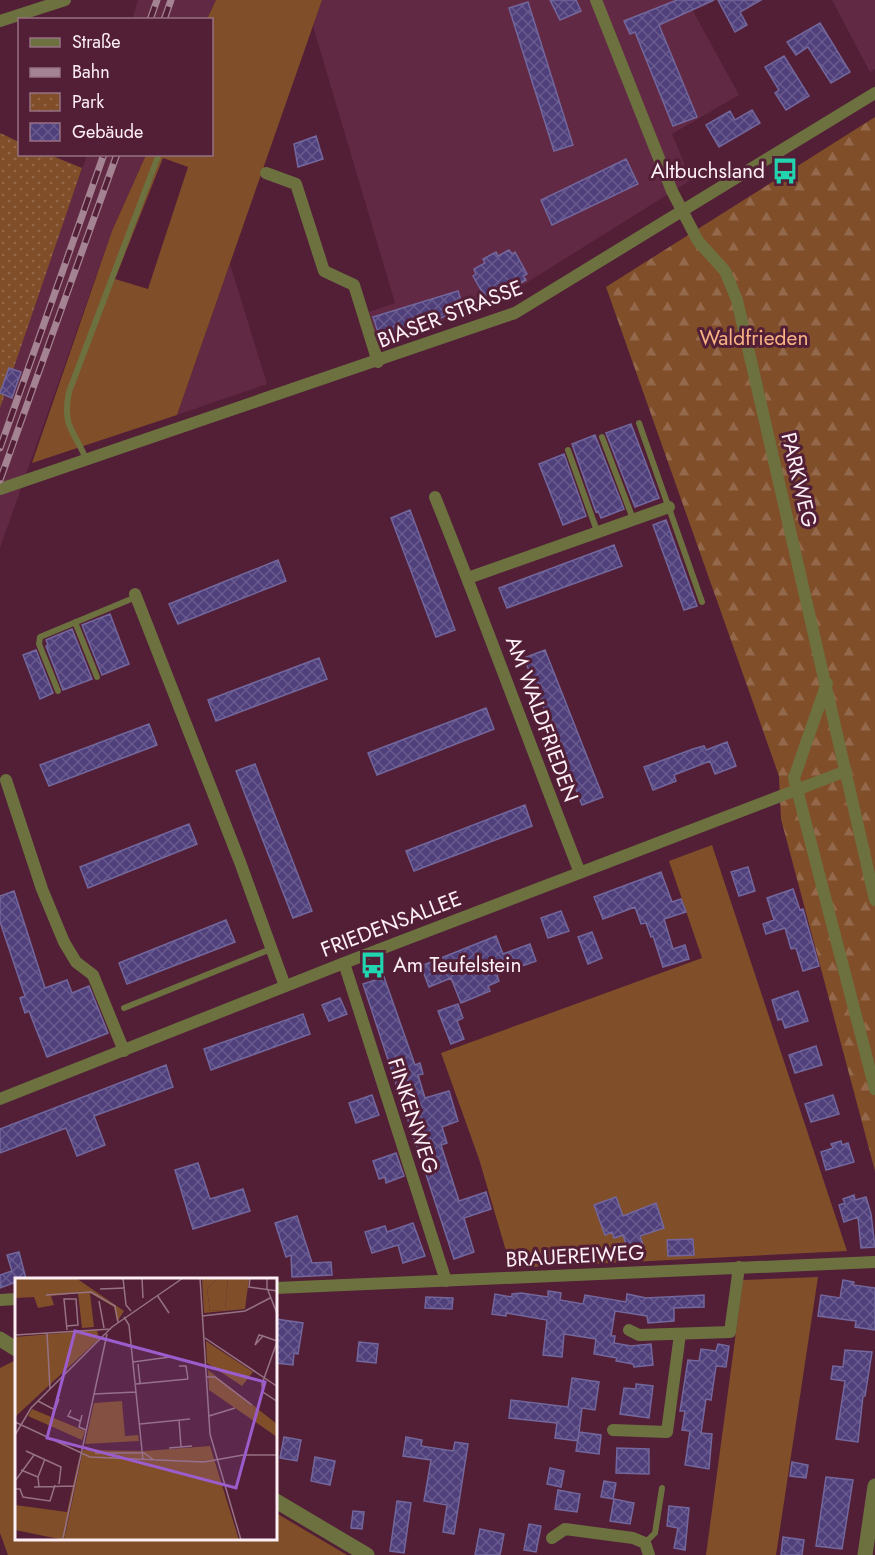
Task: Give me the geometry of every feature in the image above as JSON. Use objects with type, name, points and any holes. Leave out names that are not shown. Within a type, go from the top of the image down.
[{"type":"street","points":[[0,21],[65,0]]},
{"type":"street","points":[[596,0],[682,211]]},
{"type":"street","name":"BIASER STRASSE","points":[[0,489],[378,362],[521,310],[875,93]]},
{"type":"street","points":[[266,173],[296,184],[324,271],[354,285],[378,362]]},
{"type":"street","name":"PARKWEG","points":[[682,211],[698,241],[725,271],[736,300],[875,900]]},
{"type":"street","name":"AM WALDFRIEDEN","points":[[435,497],[580,873]]},
{"type":"street","points":[[468,578],[669,507]]},
{"type":"street","points":[[136,595],[285,986]]},
{"type":"street","points":[[826,683],[794,778],[875,1089]]},
{"type":"street","points":[[797,789],[846,771]]},
{"type":"street","points":[[6,780],[34,867],[64,942],[76,962],[93,975],[124,1051]]},
{"type":"street","name":"FRIEDENSALLEE","points":[[0,1099],[344,963],[797,789]]},
{"type":"street","name":"FINKENWEG","points":[[344,963],[446,1281]]},
{"type":"street","name":"BRAUEREIWEG","points":[[278,1288],[875,1263]]},
{"type":"street","points":[[630,1330],[639,1335],[730,1332],[739,1267]]},
{"type":"street","points":[[0,1300],[15,1299]]},
{"type":"street","points":[[613,1430],[667,1432],[680,1334]]},
{"type":"street","points":[[0,1339],[15,1348]]},
{"type":"street","points":[[865,1555],[875,1486]]},
{"type":"street","points":[[278,1502],[367,1555]]},
{"type":"street","points":[[552,1539],[565,1529],[633,1538],[647,1549]]},
{"type":"lane","points":[[86,460],[69,430],[66,410],[69,392],[158,156]]},
{"type":"lane","points":[[639,423],[702,602]]},
{"type":"lane","points":[[602,437],[633,519]]},
{"type":"lane","points":[[568,450],[597,531]]},
{"type":"lane","points":[[58,691],[39,644],[40,638],[136,595]]},
{"type":"lane","points":[[75,621],[97,677]]},
{"type":"lane","points":[[124,1008],[271,948]]},
{"type":"lane","points":[[647,1549],[656,1533],[662,1488]]},
{"type":"shaded area","points":[[138,0],[216,0],[207,18],[133,18]]},
{"type":"shaded area","name":"Altbuchsland","points":[[322,0],[716,0],[693,11],[739,95],[672,134],[691,180],[502,298],[379,346],[369,312],[395,303],[313,26]]},
{"type":"shaded area","points":[[832,0],[875,0],[875,69],[870,72]]},
{"type":"shaded area","points":[[87,156],[146,156],[112,231],[0,548],[0,386],[40,287]]},
{"type":"shaded area","points":[[230,264],[267,384],[177,415]]},
{"type":"green space","points":[[216,0],[322,0],[177,415],[32,463],[112,231],[146,156],[213,156],[213,18],[207,18]],"holes":[[[163,158],[188,167],[148,289],[115,279]]]},
{"type":"green space","name":"Waldfrieden","points":[[875,117],[875,1171],[781,819],[779,776],[606,287]]},
{"type":"green space","points":[[0,133],[18,142],[18,156],[52,156],[82,168],[0,408]]},
{"type":"green space","points":[[712,845],[847,1251],[511,1268],[479,1159],[441,1053],[702,958],[669,861]]},
{"type":"green space","points":[[818,1277],[776,1555],[706,1555],[743,1280]]},
{"type":"green space","points":[[15,1360],[15,1540],[278,1540],[278,1514],[347,1555],[8,1555],[0,1533],[0,1368]]},
{"type":"building","points":[[550,0],[576,0],[581,11],[560,20]]},
{"type":"building","points":[[677,0],[714,0],[659,25],[697,117],[673,126],[635,32],[630,34],[624,21]]},
{"type":"building","points":[[718,0],[761,0],[740,12],[747,25],[735,32]]},
{"type":"building","points":[[528,2],[573,145],[554,151],[509,8]]},
{"type":"building","points":[[820,23],[850,72],[831,83],[808,47],[796,55],[787,42]]},
{"type":"building","points":[[784,56],[809,96],[786,110],[775,93],[779,90],[765,67]]},
{"type":"building","points":[[752,110],[760,123],[719,147],[706,125],[730,111],[735,120]]},
{"type":"building","points":[[316,136],[323,159],[298,167],[294,144]]},
{"type":"building","points":[[626,159],[638,184],[552,225],[541,200]]},
{"type":"building","points":[[509,250],[512,254],[515,252],[527,274],[523,276],[526,280],[491,300],[488,295],[485,297],[473,276],[476,274],[474,269],[485,263],[483,259],[496,252],[498,256]]},
{"type":"building","points":[[458,291],[464,310],[380,338],[373,317]]},
{"type":"building","points":[[9,368],[21,372],[12,398],[0,393]]},
{"type":"building","points":[[631,424],[659,498],[635,507],[606,433]]},
{"type":"building","points":[[595,435],[624,509],[601,518],[598,511],[596,512],[572,444]]},
{"type":"building","points":[[564,454],[586,516],[563,525],[539,464]]},
{"type":"building","points":[[410,510],[455,630],[436,637],[391,518]]},
{"type":"building","points":[[666,520],[697,606],[684,610],[653,525]]},
{"type":"building","points":[[614,545],[622,566],[507,608],[499,588]]},
{"type":"building","points":[[278,560],[286,581],[178,624],[169,604]]},
{"type":"building","points":[[110,614],[129,664],[102,675],[82,625]]},
{"type":"building","points":[[72,629],[92,679],[63,690],[46,646],[48,645],[46,640]]},
{"type":"building","points":[[36,650],[53,693],[40,699],[23,655]]},
{"type":"building","points":[[545,650],[603,797],[582,805],[524,658]]},
{"type":"building","points":[[319,658],[327,679],[216,721],[208,700]]},
{"type":"building","points":[[486,708],[494,729],[377,775],[368,753]]},
{"type":"building","points":[[149,724],[157,745],[49,786],[40,765]]},
{"type":"building","points":[[727,742],[736,766],[715,774],[710,761],[674,775],[676,781],[653,790],[644,767],[693,749],[704,746],[706,750]]},
{"type":"building","points":[[255,764],[312,911],[293,918],[236,771]]},
{"type":"building","points":[[525,805],[532,826],[414,871],[406,851]]},
{"type":"building","points":[[189,824],[197,844],[88,888],[80,867]]},
{"type":"building","points":[[748,867],[755,891],[739,896],[731,872]]},
{"type":"building","points":[[661,872],[672,902],[681,899],[686,912],[664,919],[673,949],[685,945],[689,959],[663,967],[653,936],[651,937],[646,923],[641,924],[635,907],[603,919],[594,897]]},
{"type":"building","points":[[793,889],[800,910],[803,909],[819,966],[803,971],[796,948],[791,949],[785,928],[766,934],[763,924],[774,920],[767,898]]},
{"type":"building","points":[[14,891],[45,988],[67,980],[72,993],[89,986],[108,1033],[47,1057],[29,1011],[25,1013],[20,998],[25,996],[0,922],[0,896]]},
{"type":"building","points":[[561,911],[569,931],[548,938],[541,918]]},
{"type":"building","points":[[226,920],[235,942],[127,984],[119,963]]},
{"type":"building","points":[[592,932],[602,958],[588,964],[578,937]]},
{"type":"building","points":[[496,936],[503,954],[530,944],[536,961],[497,975],[499,981],[488,986],[490,991],[461,1003],[451,978],[429,987],[421,966]]},
{"type":"building","points":[[384,977],[415,1065],[420,1063],[423,1074],[418,1075],[425,1098],[449,1091],[458,1121],[442,1127],[447,1143],[441,1145],[459,1201],[486,1192],[491,1209],[464,1218],[474,1252],[454,1259],[363,984]]},
{"type":"building","points":[[798,991],[808,1021],[785,1028],[782,1019],[778,1020],[772,1000]]},
{"type":"building","points":[[340,998],[347,1014],[329,1021],[322,1005]]},
{"type":"building","points":[[458,1004],[463,1018],[457,1021],[464,1039],[451,1044],[438,1011]]},
{"type":"building","points":[[303,1014],[310,1034],[211,1070],[204,1049]]},
{"type":"building","points":[[816,1046],[822,1065],[795,1073],[789,1055]]},
{"type":"building","points":[[166,1065],[173,1087],[94,1116],[105,1145],[77,1156],[66,1128],[0,1153],[0,1129]]},
{"type":"building","points":[[372,1095],[379,1115],[356,1123],[349,1103]]},
{"type":"building","points":[[833,1095],[839,1114],[811,1122],[805,1104]]},
{"type":"building","points":[[841,1141],[842,1145],[848,1143],[854,1162],[826,1170],[821,1152],[833,1148],[831,1144]]},
{"type":"building","points":[[396,1153],[404,1176],[386,1183],[385,1177],[379,1179],[373,1161]]},
{"type":"building","points":[[198,1163],[210,1199],[243,1189],[250,1211],[193,1229],[175,1170]]},
{"type":"building","points":[[854,1195],[855,1200],[866,1197],[871,1214],[875,1247],[861,1248],[858,1217],[844,1222],[839,1205],[845,1203],[843,1199]]},
{"type":"building","points":[[616,1197],[623,1216],[656,1203],[664,1228],[640,1236],[643,1245],[628,1250],[623,1235],[614,1238],[612,1232],[605,1235],[594,1205]]},
{"type":"building","points":[[297,1216],[312,1263],[331,1262],[332,1275],[292,1277],[291,1255],[286,1257],[275,1223]]},
{"type":"building","points":[[413,1223],[425,1256],[403,1263],[398,1245],[372,1253],[365,1232],[385,1226],[387,1232]]},
{"type":"building","points":[[693,1239],[694,1255],[668,1256],[667,1240]]},
{"type":"building","points":[[19,1252],[26,1278],[15,1278],[15,1282],[0,1288],[0,1275],[12,1271],[7,1255]]},
{"type":"building","points":[[843,1280],[854,1282],[853,1285],[875,1288],[875,1330],[855,1327],[856,1321],[818,1316],[821,1295],[840,1298]]},
{"type":"building","points":[[548,1291],[561,1293],[560,1300],[583,1304],[585,1295],[626,1302],[627,1294],[646,1298],[704,1295],[704,1307],[674,1308],[674,1321],[648,1323],[647,1316],[615,1311],[611,1336],[615,1336],[614,1343],[631,1346],[651,1344],[653,1365],[634,1367],[633,1364],[616,1361],[617,1358],[594,1354],[596,1339],[564,1334],[562,1357],[543,1355],[547,1320],[506,1313],[506,1316],[492,1314],[495,1294],[512,1297],[512,1294],[521,1293],[548,1297]]},
{"type":"building","points":[[426,1297],[453,1298],[452,1309],[425,1308]]},
{"type":"building","points":[[278,1319],[303,1323],[298,1354],[294,1353],[293,1365],[278,1363]]},
{"type":"building","points":[[359,1342],[378,1344],[376,1363],[357,1361]]},
{"type":"building","points":[[718,1344],[729,1346],[726,1367],[716,1366],[711,1400],[706,1399],[701,1433],[712,1434],[709,1469],[685,1465],[690,1431],[682,1430],[685,1411],[680,1411],[688,1360],[699,1361],[701,1349],[716,1351]]},
{"type":"building","points":[[845,1350],[872,1352],[865,1396],[863,1396],[858,1442],[836,1439],[845,1381],[831,1379],[833,1366],[843,1367]]},
{"type":"building","points":[[572,1378],[599,1382],[595,1410],[582,1408],[578,1441],[555,1438],[557,1423],[509,1418],[511,1400],[568,1407]]},
{"type":"building","points":[[636,1384],[653,1386],[649,1418],[620,1414],[624,1388],[636,1389]]},
{"type":"building","points":[[579,1432],[601,1435],[599,1454],[576,1451]]},
{"type":"building","points":[[284,1437],[301,1440],[297,1461],[280,1458]]},
{"type":"building","points":[[406,1437],[422,1440],[421,1446],[453,1451],[455,1442],[468,1444],[454,1534],[443,1532],[447,1505],[424,1501],[431,1460],[403,1456]]},
{"type":"building","points":[[617,1448],[649,1449],[649,1474],[616,1473]]},
{"type":"building","points":[[315,1457],[335,1461],[330,1485],[311,1481]]},
{"type":"building","points":[[792,1462],[808,1465],[806,1478],[790,1476]]},
{"type":"building","points":[[550,1468],[564,1471],[561,1487],[547,1484]]},
{"type":"building","points":[[826,1477],[853,1480],[842,1549],[816,1546]]},
{"type":"building","points":[[604,1481],[616,1483],[613,1499],[601,1497]]},
{"type":"building","points":[[558,1490],[580,1494],[577,1512],[555,1509]]},
{"type":"building","points":[[614,1499],[634,1503],[630,1524],[610,1521]]},
{"type":"building","points":[[397,1501],[411,1503],[404,1553],[390,1551]]},
{"type":"building","points":[[669,1506],[689,1508],[685,1550],[674,1548],[678,1528],[667,1526]]},
{"type":"building","points":[[353,1511],[364,1512],[362,1529],[351,1528]]},
{"type":"building","points":[[529,1524],[541,1526],[536,1552],[524,1550]]},
{"type":"building","points":[[480,1529],[504,1534],[500,1555],[475,1555]]},
{"type":"building","points":[[783,1537],[804,1540],[802,1555],[781,1555]]},
{"type":"railway","points":[[151,18],[157,0]]},
{"type":"railway","points":[[165,18],[171,0]]},
{"type":"railway","points":[[0,448],[103,156]]},
{"type":"railway","points":[[0,480],[116,156]]},
{"type":"place","name":"Altbuchsland","points":[[785,171]]},
{"type":"place","name":"Am Teufelstein","points":[[373,965]]}]
